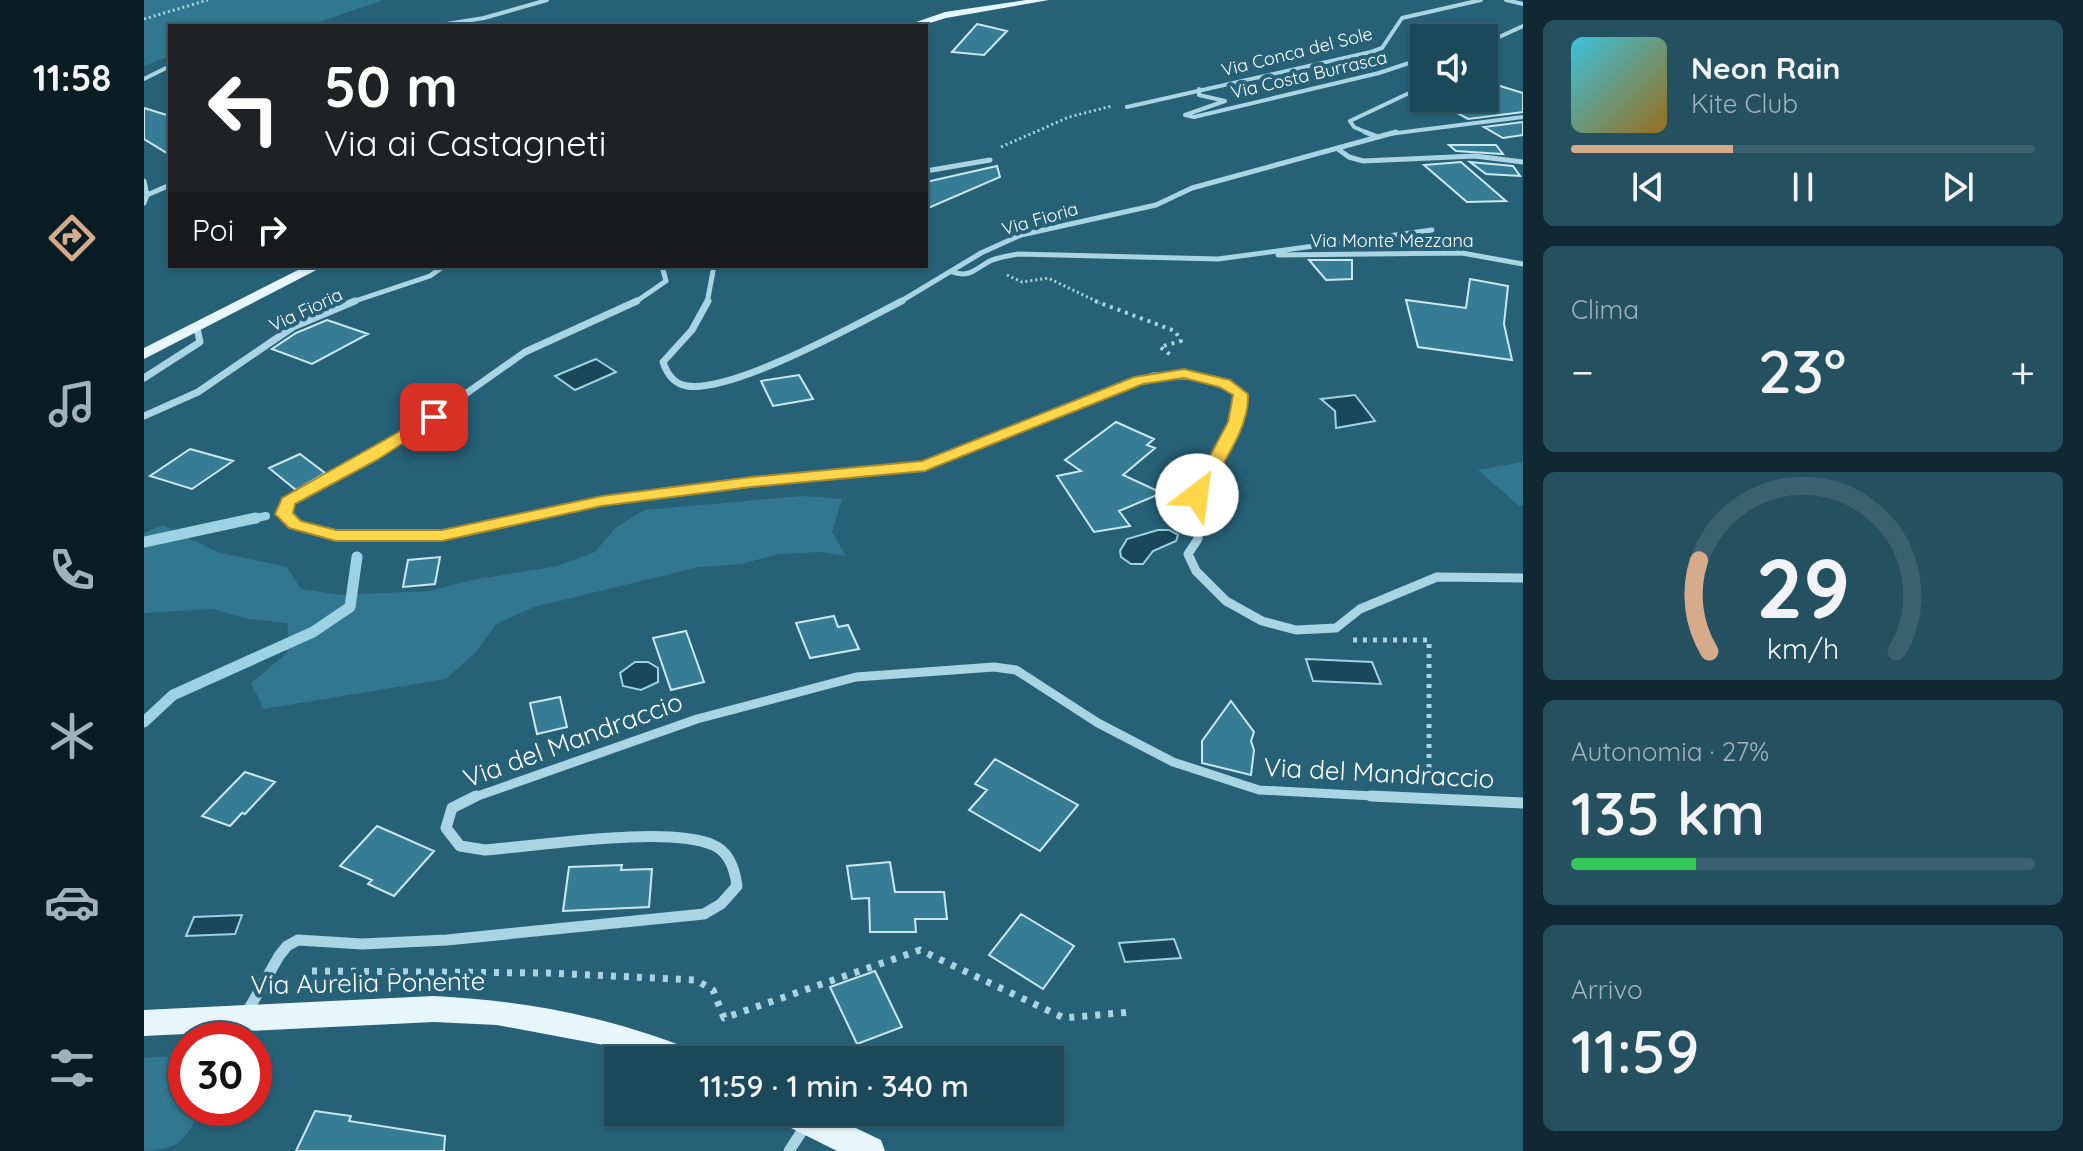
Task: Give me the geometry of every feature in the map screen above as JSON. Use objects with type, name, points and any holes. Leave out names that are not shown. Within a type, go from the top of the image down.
[{"type":"main road","points":[[916,24],[945,15],[1044,0]]},
{"type":"main road","points":[[144,354],[313,268]]},
{"type":"main road","name":"Via Aurelia Ponente","points":[[144,1023],[434,1009],[497,1012],[609,1033],[645,1046]]},
{"type":"main road","points":[[818,1126],[870,1151]]},
{"type":"street","points":[[446,24],[484,18],[547,0]]},
{"type":"street","points":[[1447,0],[1459,3]]},
{"type":"street","name":"Via Conca del Sole","points":[[1127,107],[1371,52],[1382,48],[1402,18],[1481,0]]},
{"type":"street","points":[[1506,0],[1523,4]]},
{"type":"street","points":[[1498,38],[1523,26]]},
{"type":"street","name":"Via Costa Burrasca","points":[[1199,116],[1379,73],[1410,63]]},
{"type":"street","points":[[144,79],[168,67]]},
{"type":"street","name":"Via Conca del Sole","points":[[1199,89],[1199,95],[1225,101],[1185,115],[1199,116]]},
{"type":"street","points":[[1378,137],[1354,127],[1350,121],[1410,92]]},
{"type":"street","name":"Via Fioria","points":[[714,268],[715,278],[706,312],[663,362],[667,375],[684,386],[715,386],[811,347],[913,296],[981,253],[1021,235],[1156,205],[1192,188],[1399,131],[1523,117]]},
{"type":"street","points":[[1354,127],[1340,148],[1349,157],[1363,161],[1475,156],[1523,162]]},
{"type":"street","points":[[928,171],[990,160]]},
{"type":"street","points":[[144,181],[147,195],[144,203]]},
{"type":"street","points":[[147,195],[168,186]]},
{"type":"street","name":"Via Monte Mezzana","points":[[952,272],[968,275],[984,265],[1010,256],[1055,253],[1218,259],[1432,230]]},
{"type":"street","name":"Via Monte Mezzana","points":[[1261,253],[1436,251],[1480,254],[1523,264]]},
{"type":"street","name":"Via Fioria","points":[[144,416],[169,410],[228,374],[275,338],[325,314],[430,276],[441,268]]},
{"type":"street","points":[[663,268],[666,281],[652,295],[558,334],[523,353],[396,441],[288,502],[284,514],[295,524],[336,535],[442,535],[602,501],[751,482],[925,466],[1140,380],[1184,374],[1224,383],[1241,394],[1235,422],[1197,495],[1198,539],[1188,554],[1196,571],[1226,601],[1262,621],[1296,630],[1336,628],[1360,609],[1437,577],[1523,578]]},
{"type":"street","points":[[144,378],[200,342],[197,328]]},
{"type":"street","name":"Via del Mandraccio","points":[[244,1018],[279,956],[287,946],[298,940],[362,944],[447,940],[704,914],[713,909],[737,886],[735,868],[725,853],[711,844],[668,837],[485,850],[460,846],[446,828],[452,808],[487,790],[697,719],[856,677],[994,667],[1016,670],[1098,723],[1173,762],[1259,790],[1523,803]]},
{"type":"street","points":[[789,1151],[796,1126]]},
{"type":"path","points":[[144,19],[208,0]]},
{"type":"path","points":[[990,160],[983,156],[1069,117],[1120,104],[1127,107]]},
{"type":"path","points":[[984,265],[1022,282],[1048,278],[1091,300],[1175,331],[1181,341],[1160,347],[1181,363],[1184,374]]},
{"type":"path","points":[[1296,630],[1308,640],[1429,640],[1429,784]]},
{"type":"path","points":[[312,971],[548,973],[696,980],[713,990],[724,1018],[920,950],[1064,1018],[1131,1012]]},
{"type":"shaded area","points":[[144,0],[383,0],[314,24],[168,24],[168,57],[144,66]]},
{"type":"shaded area","points":[[596,359],[616,372],[575,390],[555,376]]},
{"type":"shaded area","points":[[1355,395],[1375,421],[1336,428],[1335,411],[1321,399]]},
{"type":"shaded area","points":[[1523,462],[1523,505],[1519,506],[1478,470]]},
{"type":"shaded area","points":[[803,496],[842,499],[832,532],[846,556],[819,552],[779,554],[741,564],[699,567],[534,607],[496,624],[476,652],[446,679],[264,709],[251,683],[287,653],[288,623],[248,619],[213,609],[144,613],[144,533],[163,525],[217,552],[287,567],[301,589],[341,595],[429,591],[557,566],[595,552],[615,528],[644,510]]},
{"type":"shaded area","points":[[1169,530],[1178,535],[1176,541],[1153,551],[1143,564],[1131,564],[1121,557],[1120,551],[1127,539]]},
{"type":"shaded area","points":[[1306,659],[1372,662],[1381,684],[1313,681]]},
{"type":"shaded area","points":[[635,662],[648,662],[658,668],[658,682],[641,690],[623,686],[620,673]]},
{"type":"shaded area","points":[[242,915],[235,934],[186,936],[194,917]]},
{"type":"shaded area","points":[[1174,939],[1181,958],[1125,962],[1119,943]]},
{"type":"shaded area","points":[[168,1056],[168,1126],[193,1126],[174,1145],[144,1151],[144,1058]]},
{"type":"building","points":[[977,24],[1007,31],[984,55],[952,52]]},
{"type":"building","points":[[1498,85],[1523,93],[1523,112],[1468,119],[1455,112],[1498,112]]},
{"type":"building","points":[[144,108],[168,115],[168,154],[144,139]]},
{"type":"building","points":[[1523,122],[1523,135],[1503,138],[1484,127]]},
{"type":"building","points":[[1449,145],[1496,145],[1503,154],[1456,151]]},
{"type":"building","points":[[1461,162],[1506,201],[1467,202],[1424,165]]},
{"type":"building","points":[[1470,162],[1513,166],[1520,176],[1486,174]]},
{"type":"building","points":[[997,166],[1000,177],[928,208],[928,182]]},
{"type":"building","points":[[1309,260],[1352,260],[1352,279],[1326,280]]},
{"type":"building","points":[[1470,279],[1508,286],[1504,324],[1512,360],[1418,347],[1406,300],[1466,308]]},
{"type":"building","points":[[327,320],[368,334],[312,364],[272,349],[296,333]]},
{"type":"building","points":[[799,375],[813,399],[773,406],[761,381]]},
{"type":"building","points":[[1116,422],[1154,439],[1147,445],[1155,448],[1123,475],[1162,493],[1119,511],[1130,526],[1094,532],[1057,476],[1081,471],[1065,460]]},
{"type":"building","points":[[190,449],[233,461],[192,489],[150,476]]},
{"type":"building","points":[[300,454],[325,473],[296,490],[269,468]]},
{"type":"building","points":[[440,557],[435,584],[403,587],[408,560]]},
{"type":"building","points":[[834,616],[838,627],[848,625],[859,649],[810,658],[796,623]]},
{"type":"building","points":[[686,631],[704,682],[671,690],[653,638]]},
{"type":"building","points":[[560,697],[567,727],[537,734],[530,703]]},
{"type":"building","points":[[1231,701],[1254,732],[1251,775],[1202,763],[1202,741]]},
{"type":"building","points":[[995,759],[1078,805],[1040,851],[969,810],[987,790],[975,784]]},
{"type":"building","points":[[245,772],[275,782],[230,826],[202,816]]},
{"type":"building","points":[[377,826],[434,851],[394,896],[368,884],[372,880],[340,866]]},
{"type":"building","points":[[890,862],[895,892],[944,892],[947,919],[915,919],[916,932],[870,932],[869,898],[852,899],[847,866]]},
{"type":"building","points":[[622,865],[621,870],[652,869],[649,907],[563,911],[569,867]]},
{"type":"building","points":[[1021,914],[1074,946],[1043,989],[989,955]]},
{"type":"building","points":[[875,971],[902,1027],[857,1044],[830,987]]},
{"type":"building","points":[[315,1111],[351,1116],[349,1121],[445,1136],[444,1151],[296,1151]]},
{"type":"waterway","points":[[256,518],[266,516]]},
{"type":"waterway","points":[[144,542],[256,518]]},
{"type":"waterway","points":[[246,520],[256,518]]},
{"type":"waterway","points":[[144,722],[173,695],[313,632],[350,607],[357,557]]},
{"type":"route","points":[[434,417],[288,502],[284,514],[295,524],[336,535],[442,535],[602,501],[751,482],[925,466],[1140,380],[1184,374],[1224,383],[1241,394],[1235,422],[1197,495]]}]
